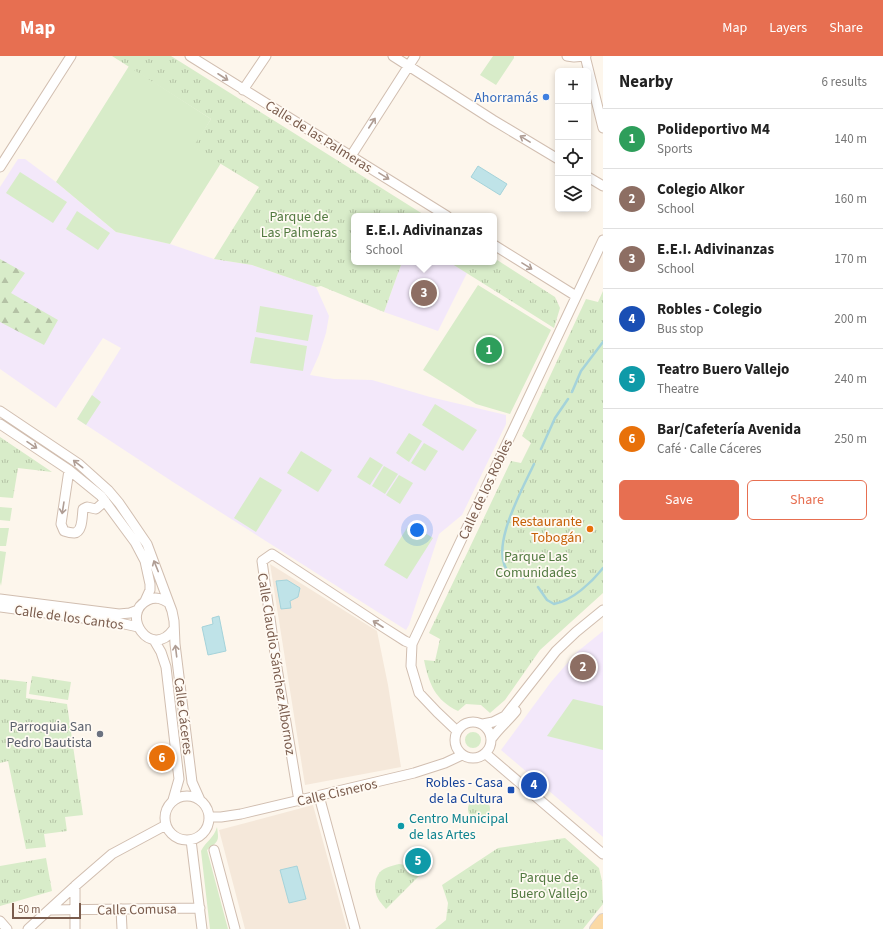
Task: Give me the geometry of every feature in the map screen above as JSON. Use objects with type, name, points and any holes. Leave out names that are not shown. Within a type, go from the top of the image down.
[{"type":"main road","points":[[596,929],[603,920]]},
{"type":"street","points":[[0,167],[71,56]]},
{"type":"street","name":"Calle de las Palmeras","points":[[190,56],[442,213]]},
{"type":"street","points":[[243,90],[266,56]]},
{"type":"street","points":[[393,56],[493,120],[555,157]]},
{"type":"street","points":[[351,156],[415,56]]},
{"type":"street","points":[[567,56],[585,56],[603,128]]},
{"type":"street","points":[[591,179],[603,186]]},
{"type":"street","name":"Calle de los Robles","points":[[457,730],[419,693],[411,666],[412,644],[603,240]]},
{"type":"street","points":[[497,247],[576,296]]},
{"type":"street","points":[[0,411],[79,464],[108,490],[119,503],[147,544],[157,568],[173,616],[173,630],[169,636],[154,640],[148,638],[138,627],[136,616],[150,590],[145,561],[135,542],[105,501],[69,470],[0,424]]},
{"type":"street","points":[[69,470],[61,524],[64,531],[74,533],[78,531],[81,525],[83,509],[87,507],[96,509],[105,501]]},
{"type":"street","name":"Calle Claudio Sánchez Albornoz","points":[[299,801],[277,668],[262,561],[272,554],[383,627],[412,644]]},
{"type":"street","points":[[145,601],[150,598],[159,598],[169,603]]},
{"type":"street","name":"Calle de los Cantos","points":[[0,599],[119,614],[130,613],[138,610]]},
{"type":"street","name":"Calle de los Cantos","points":[[0,607],[120,623],[138,627]]},
{"type":"street","points":[[483,724],[493,722],[505,716],[556,651],[603,610]]},
{"type":"street","points":[[492,738],[487,728],[483,724],[471,722],[466,723],[457,730],[455,741],[458,751],[468,758],[480,757],[486,754],[492,738],[498,729],[508,721],[560,655],[603,618]]},
{"type":"street","name":"Calle Cáceres","points":[[173,630],[192,782],[200,800]]},
{"type":"street","name":"Calle Cáceres","points":[[154,640],[161,652],[166,667],[170,700],[179,780],[173,800]]},
{"type":"street","points":[[486,754],[603,854]]},
{"type":"street","name":"Calle Cisneros","points":[[209,817],[241,814],[414,773],[445,763],[462,755]]},
{"type":"street","points":[[186,795],[194,796],[200,800],[208,810],[209,817],[206,829],[197,838],[191,840],[178,838],[168,830],[166,824],[165,811],[168,805],[173,800],[186,795]]},
{"type":"street","points":[[319,796],[355,929]]},
{"type":"street","points":[[28,929],[112,854],[166,824]]},
{"type":"street","points":[[191,840],[202,929]]},
{"type":"street","points":[[214,850],[235,929]]},
{"type":"street","points":[[74,929],[75,886]]},
{"type":"street","name":"Calle Comusa","points":[[50,910],[200,908]]},
{"type":"street","points":[[120,909],[122,929]]},
{"type":"street","points":[[0,921],[7,929]]},
{"type":"shaded area","points":[[18,159],[25,159],[56,182],[116,232],[170,244],[214,259],[252,265],[316,287],[329,316],[326,333],[319,355],[310,375],[334,379],[372,380],[430,397],[506,415],[506,424],[462,515],[439,534],[409,625],[406,630],[173,482],[77,419],[121,348],[103,338],[56,408],[0,369],[0,187]]},
{"type":"shaded area","points":[[401,265],[454,265],[467,273],[438,331],[384,312]]},
{"type":"shaded area","points":[[270,564],[377,631],[388,685],[401,767],[305,785]]},
{"type":"shaded area","points":[[603,631],[603,837],[501,750],[551,682],[577,652]]},
{"type":"shaded area","points":[[313,805],[347,929],[245,929],[219,830]]},
{"type":"green space","name":"Parque de Las Palmeras","points":[[112,56],[171,56],[421,213],[351,213],[351,265],[401,265],[384,312],[321,286],[316,287],[252,265],[214,259],[259,187],[193,147],[211,119]]},
{"type":"green space","points":[[493,56],[514,56],[496,85],[480,75]]},
{"type":"green space","points":[[129,66],[211,119],[194,147],[221,163],[170,244],[116,232],[56,182]]},
{"type":"green space","points":[[20,172],[67,202],[53,223],[6,193]]},
{"type":"green space","points":[[77,211],[110,233],[98,250],[66,229]]},
{"type":"green space","points":[[0,259],[25,273],[11,293],[58,320],[44,345],[0,322]]},
{"type":"green space","points":[[497,260],[555,297],[560,308],[554,328],[454,265],[497,265]]},
{"type":"green space","points":[[478,285],[551,330],[510,414],[476,404],[423,370]]},
{"type":"green space","name":"Parque Las Comunidades","points":[[603,291],[603,593],[540,650],[505,700],[490,713],[481,705],[466,704],[458,711],[450,707],[438,696],[428,677],[424,660],[435,661],[440,639],[429,633],[511,461],[521,463],[531,443],[522,436],[586,299],[598,302]]},
{"type":"green space","points":[[260,306],[313,315],[308,341],[256,332]]},
{"type":"green space","points":[[255,337],[307,346],[303,371],[250,363]]},
{"type":"green space","points":[[92,395],[101,402],[86,425],[77,419]]},
{"type":"green space","points":[[435,404],[477,430],[463,451],[422,425]]},
{"type":"green space","points":[[409,433],[422,441],[409,462],[396,453]]},
{"type":"green space","points":[[0,437],[52,472],[18,468],[13,498],[0,497]]},
{"type":"green space","points":[[424,443],[438,451],[425,471],[411,463]]},
{"type":"green space","points":[[301,451],[332,470],[318,492],[287,473]]},
{"type":"green space","points":[[370,457],[383,465],[370,485],[357,477]]},
{"type":"green space","points":[[384,466],[398,474],[385,494],[372,486]]},
{"type":"green space","points":[[399,475],[413,483],[400,504],[386,495]]},
{"type":"green space","points":[[260,477],[282,490],[256,532],[234,518]]},
{"type":"green space","points":[[0,507],[12,508],[10,521],[0,520]]},
{"type":"green space","points":[[410,523],[433,538],[407,579],[384,565]]},
{"type":"green space","points":[[0,528],[9,528],[6,546],[0,546]]},
{"type":"green space","points":[[0,551],[6,552],[1,586],[0,582]]},
{"type":"green space","points":[[32,676],[71,682],[68,700],[29,694]]},
{"type":"green space","points":[[0,679],[27,682],[26,698],[67,704],[83,815],[65,817],[67,831],[44,834],[46,847],[26,849],[8,761],[0,763]]},
{"type":"green space","points":[[573,699],[603,706],[603,750],[547,736]]},
{"type":"green space","points":[[473,732],[479,734],[481,740],[479,746],[473,748],[467,746],[465,740],[467,734]]},
{"type":"green space","points":[[479,798],[487,801],[490,809],[487,817],[479,820],[471,817],[468,809],[471,801]]},
{"type":"green space","points":[[217,827],[218,838],[214,845],[207,850],[228,929],[210,929],[201,851],[214,834]]},
{"type":"green space","name":"Parque de Buero Vallejo","points":[[565,838],[599,868],[602,881],[603,904],[583,929],[435,929],[446,920],[448,903],[442,885],[498,848]]},
{"type":"green space","points":[[46,858],[52,891],[0,906],[0,866]]},
{"type":"green space","points":[[399,864],[417,869],[422,873],[386,909],[380,901],[375,889],[376,878],[383,870]]},
{"type":"water","points":[[478,166],[507,184],[500,195],[471,177]]},
{"type":"water","points":[[287,580],[300,588],[298,597],[290,601],[291,608],[281,609],[276,581]]},
{"type":"water","points":[[219,616],[226,651],[208,655],[202,627],[213,624],[212,618]]},
{"type":"water","points":[[297,866],[306,899],[289,903],[280,870]]},
{"type":"waterway","points":[[572,392],[581,371],[603,342]]},
{"type":"waterway","points":[[541,449],[555,418],[568,399]]},
{"type":"waterway","points":[[523,578],[511,574],[504,564],[502,551],[504,536],[515,503],[534,464]]},
{"type":"waterway","points":[[538,587],[547,600],[554,604],[561,602],[575,595],[603,568]]},
{"type":"place","name":"Ahorramás","points":[[546,97]]},
{"type":"place","name":"E.E.I. Adivinanzas","points":[[424,293]]},
{"type":"place","name":"Polideportivo M4","points":[[489,350]]},
{"type":"place","name":"Restaurante Tobogán","points":[[590,529]]},
{"type":"place","name":"Colegio Alkor","points":[[583,667]]},
{"type":"place","name":"Parroquia San Pedro Bautista","points":[[100,734]]},
{"type":"place","name":"Bar/Cafetería Avenida","points":[[162,758]]},
{"type":"place","name":"Robles - Colegio","points":[[534,785]]},
{"type":"place","name":"Robles - Casa de la Cultura","points":[[511,790]]},
{"type":"place","name":"Centro Municipal de las Artes","points":[[401,826]]},
{"type":"place","name":"Teatro Buero Vallejo","points":[[418,861]]}]
